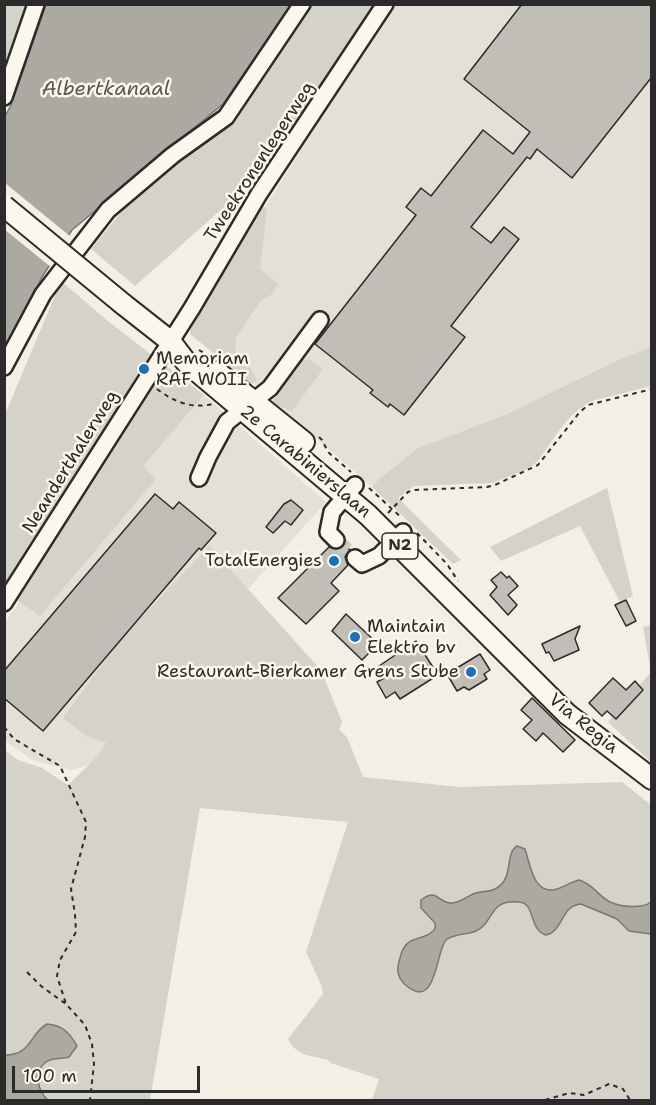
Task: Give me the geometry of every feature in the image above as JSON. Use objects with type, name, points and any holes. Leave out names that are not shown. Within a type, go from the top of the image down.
[{"type":"main road","name":"2e Carabinierslaan","points":[[4,206],[170,341],[192,352],[249,405],[350,490],[405,532],[545,687]]},
{"type":"main road","name":"Via Regia","points":[[545,687],[651,779]]},
{"type":"street","points":[[4,97],[36,4]]},
{"type":"street","points":[[4,367],[43,294],[108,210],[173,155],[226,117],[302,4]]},
{"type":"street","name":"Tweekronenlegerweg","points":[[170,341],[259,194],[385,4]]},
{"type":"street","points":[[199,478],[227,422],[270,388],[320,320]]},
{"type":"street","name":"Neanderthalerweg","points":[[4,603],[170,341]]},
{"type":"street","points":[[336,540],[328,532],[332,512],[350,490]]},
{"type":"street","points":[[355,558],[362,564],[379,556],[405,532]]},
{"type":"path","points":[[145,380],[182,404],[205,406],[219,403]]},
{"type":"path","points":[[460,584],[447,564],[405,532],[392,508],[413,490],[487,487],[533,469],[588,405],[651,389]]},
{"type":"path","points":[[4,727],[14,739],[60,766],[86,822],[85,837],[71,889],[76,932],[60,960],[57,976],[66,1004]]},
{"type":"path","points":[[27,972],[41,986],[66,1004],[85,1025],[92,1044],[94,1064],[90,1101]]},
{"type":"path","points":[[545,1101],[569,1093],[584,1095],[609,1084],[623,1089],[630,1101]]},
{"type":"shaded area","points":[[5,5],[30,5],[5,76]]},
{"type":"shaded area","points":[[306,5],[375,5],[258,177],[135,286],[91,249],[132,199],[228,122]]},
{"type":"shaded area","points":[[396,5],[651,5],[651,347],[614,362],[505,415],[418,448],[372,487],[189,327],[327,109]]},
{"type":"shaded area","points":[[259,204],[267,209],[260,269],[278,284],[271,295],[262,299],[236,337],[235,355],[248,365],[257,379],[251,385],[190,334],[193,315]]},
{"type":"shaded area","points":[[61,281],[109,322],[204,395],[143,466],[156,479],[40,616],[5,592],[4,417]]},
{"type":"shaded area","points":[[651,347],[651,386],[592,401],[583,406],[562,428],[537,462],[527,469],[493,483],[414,486],[398,498],[461,560],[453,564],[372,487],[418,448],[505,415],[614,362]]},
{"type":"shaded area","points":[[309,359],[323,369],[292,411],[271,403],[301,361]]},
{"type":"shaded area","points":[[204,395],[326,502],[248,589],[208,546],[68,722],[86,735],[106,743],[99,754],[87,766],[71,770],[32,760],[5,741],[5,622],[20,601],[40,615],[156,479],[142,466]]},
{"type":"shaded area","points":[[607,488],[633,596],[620,602],[580,526],[501,561],[490,547]]},
{"type":"shaded area","points":[[209,546],[321,670],[342,722],[339,730],[347,737],[363,777],[459,787],[622,782],[651,805],[651,1100],[372,1100],[379,1079],[299,1052],[288,1039],[323,994],[306,952],[348,822],[200,808],[150,1100],[5,1100],[4,749],[18,760],[42,768],[68,785],[98,755],[106,743],[86,736],[63,718],[116,645]]},
{"type":"shaded area","points":[[651,625],[651,672],[643,627]]},
{"type":"shaded area","points":[[651,672],[651,762],[608,722]]},
{"type":"water","name":"Albertkanaal","points":[[46,5],[291,5],[223,104],[72,230],[42,277],[5,353],[5,116],[11,105]]},
{"type":"water","points":[[517,846],[525,849],[534,877],[543,888],[557,889],[579,880],[615,904],[637,906],[651,902],[651,934],[629,931],[617,919],[581,904],[569,909],[556,929],[546,935],[540,932],[524,903],[509,902],[497,907],[482,927],[476,931],[453,936],[446,940],[434,975],[425,990],[418,992],[407,986],[398,972],[403,950],[410,942],[428,935],[435,928],[435,923],[421,908],[421,900],[434,895],[445,902],[453,903],[476,893],[495,889],[505,879],[511,855]]},
{"type":"water","points":[[47,1024],[65,1030],[77,1046],[69,1057],[52,1059],[46,1062],[39,1071],[38,1081],[48,1100],[5,1100],[5,1055],[20,1052]]},
{"type":"pier","points":[[5,183],[71,237],[52,268],[4,229]]},
{"type":"building","points":[[522,4],[651,4],[651,78],[572,178],[537,149],[530,159],[527,157],[471,227],[491,243],[504,227],[519,239],[451,326],[465,337],[404,415],[390,404],[388,407],[370,393],[373,390],[315,344],[416,215],[406,207],[421,188],[431,196],[483,130],[513,154],[530,132],[464,79]]},
{"type":"building","points":[[155,494],[173,509],[179,502],[216,533],[201,550],[199,548],[43,731],[4,698],[4,671]]},
{"type":"building","points":[[291,500],[303,510],[291,525],[285,521],[273,533],[266,527],[284,504]]},
{"type":"building","points":[[344,545],[350,550],[345,557],[348,565],[331,583],[339,591],[306,624],[278,598],[329,547],[338,549]]},
{"type":"building","points":[[501,572],[507,578],[509,576],[518,586],[508,595],[517,605],[508,615],[490,595],[497,587],[491,580]]},
{"type":"building","points":[[626,600],[636,621],[626,626],[615,605]]},
{"type":"building","name":"Maintain Elektro bv","points":[[346,614],[378,644],[362,660],[332,631]]},
{"type":"building","points":[[580,626],[575,639],[579,650],[554,661],[549,652],[546,653],[542,644]]},
{"type":"building","points":[[416,641],[438,675],[400,699],[395,692],[386,698],[377,682],[384,678],[379,666]]},
{"type":"building","name":"Restaurant-Bierkamer Grens Stube","points":[[480,654],[490,670],[484,674],[487,679],[469,690],[464,687],[457,691],[447,674]]},
{"type":"building","points":[[613,678],[626,690],[635,681],[643,690],[616,719],[607,711],[602,716],[589,703]]},
{"type":"building","points":[[532,698],[575,740],[563,752],[543,733],[536,741],[523,729],[532,720],[521,710]]},
{"type":"tunnel","points":[[336,540],[355,558]]},
{"type":"place","name":"Memoriam RAF WOII","points":[[144,369]]},
{"type":"place","name":"TotalEnergies","points":[[334,561]]},
{"type":"place","name":"Maintain Elektro bv","points":[[355,637]]},
{"type":"place","name":"Restaurant-Bierkamer Grens Stube","points":[[471,672]]}]
